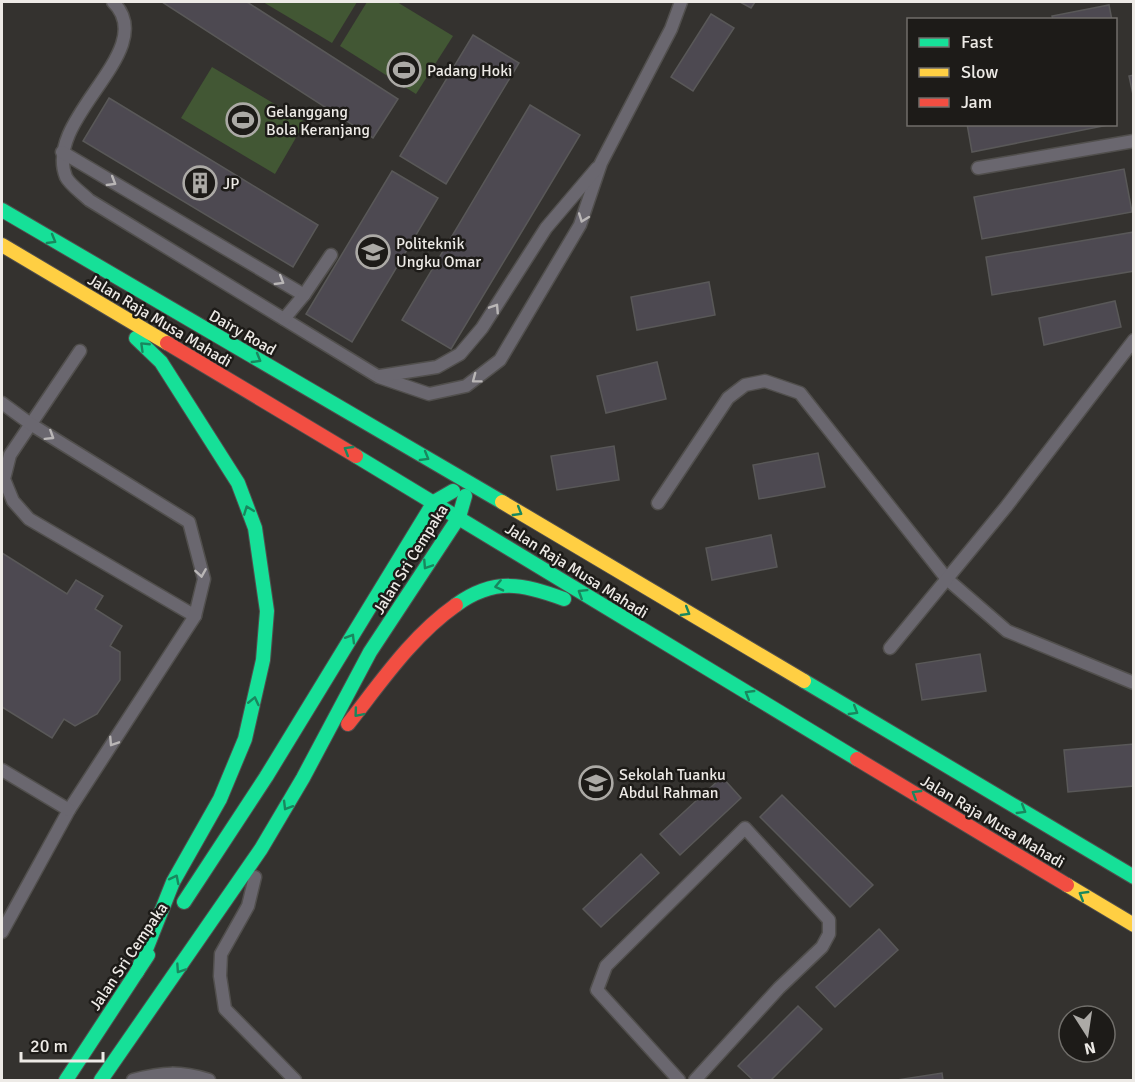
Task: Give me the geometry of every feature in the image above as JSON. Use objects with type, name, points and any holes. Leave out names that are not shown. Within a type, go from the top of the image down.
[{"type":"main road","name":"Dairy Road","points":[[2,210],[468,482]]},
{"type":"main road","name":"Jalan Raja Musa Mahadi","points":[[2,245],[459,516],[631,624],[1134,925]]},
{"type":"main road","points":[[99,303],[161,362],[238,483],[255,528],[267,611],[263,660],[245,739],[220,799],[173,882],[137,972]]},
{"type":"main road","name":"Jalan Sri Cempaka","points":[[66,1080],[266,777],[434,502],[468,482]]},
{"type":"main road","name":"Jalan Sri Cempaka","points":[[101,1080],[261,849],[303,778],[370,652],[459,516],[468,482]]},
{"type":"main road","name":"Jalan Raja Musa Mahadi","points":[[468,482],[1134,877]]},
{"type":"main road","points":[[303,778],[423,629],[450,607],[479,591],[517,582],[547,589],[612,625],[631,624]]},
{"type":"lane","points":[[113,2],[121,9],[124,33],[118,56],[66,135],[62,152],[67,178],[89,200],[379,376],[429,394],[466,386],[500,360],[580,225],[602,163],[671,29],[681,2]]},
{"type":"lane","points":[[978,168],[1134,141]]},
{"type":"lane","points":[[62,152],[304,295]]},
{"type":"lane","points":[[379,376],[437,367],[460,354],[482,328],[546,228],[602,163]]},
{"type":"lane","points":[[284,319],[304,295],[331,255]]},
{"type":"lane","points":[[890,648],[1006,507],[1134,340]]},
{"type":"lane","points":[[80,351],[10,455],[4,479],[13,501],[29,519],[195,616]]},
{"type":"lane","points":[[658,503],[728,398],[745,386],[765,381],[800,393],[947,579],[1007,631],[1134,683]]},
{"type":"lane","points":[[2,403],[32,425],[189,522],[204,579],[195,616],[69,810],[3,925]]},
{"type":"lane","points":[[2,770],[69,810]]},
{"type":"lane","points":[[680,1080],[597,990],[606,966],[745,828],[829,920],[829,934],[822,947],[779,988],[695,1080]]},
{"type":"lane","points":[[261,849],[248,906],[221,954],[220,976],[225,1009],[295,1080]]},
{"type":"lane","points":[[133,1080],[153,1075],[184,1072],[209,1080]]},
{"type":"green space","points":[[263,2],[357,2],[332,43]]},
{"type":"green space","name":"Padang Hoki","points":[[367,2],[397,2],[453,36],[416,94],[340,46]]},
{"type":"green space","name":"Gelanggang Bola Keranjang","points":[[212,67],[305,122],[275,174],[181,118]]},
{"type":"building","points":[[162,2],[247,2],[398,99],[373,138]]},
{"type":"building","points":[[740,2],[755,2],[751,8]]},
{"type":"building","points":[[1109,5],[1112,18],[1052,18],[1052,16]]},
{"type":"building","points":[[711,14],[734,28],[693,91],[671,77]]},
{"type":"building","points":[[473,35],[519,63],[446,184],[400,156]]},
{"type":"building","points":[[1134,75],[1134,99],[1129,76]]},
{"type":"building","name":"JP","points":[[109,98],[318,225],[293,267],[83,141]]},
{"type":"building","points":[[530,105],[580,135],[451,349],[402,320]]},
{"type":"building","points":[[967,126],[1103,126],[972,152]]},
{"type":"building","points":[[1124,169],[1132,212],[982,239],[974,197]]},
{"type":"building","points":[[392,171],[438,198],[352,342],[306,314]]},
{"type":"building","points":[[1134,232],[1134,271],[992,295],[986,257]]},
{"type":"building","points":[[709,282],[715,315],[637,330],[631,297]]},
{"type":"building","points":[[1115,301],[1121,327],[1044,345],[1039,318]]},
{"type":"building","points":[[657,362],[666,399],[606,413],[597,376]]},
{"type":"building","points":[[614,446],[619,480],[557,490],[551,456]]},
{"type":"building","points":[[818,453],[825,487],[759,499],[753,465]]},
{"type":"building","points":[[771,535],[777,567],[712,580],[706,548]]},
{"type":"building","points":[[2,553],[67,594],[76,580],[103,596],[95,609],[122,626],[110,646],[120,652],[120,680],[97,714],[75,726],[64,719],[52,738],[2,707]]},
{"type":"building","points":[[980,654],[986,691],[922,700],[916,664]]},
{"type":"building","points":[[1134,744],[1134,786],[1068,792],[1064,750]]},
{"type":"building","points":[[722,777],[741,798],[680,855],[660,834]]},
{"type":"building","points":[[782,795],[873,885],[850,907],[760,817]]},
{"type":"building","points":[[641,854],[659,873],[601,927],[583,909]]},
{"type":"building","points":[[879,929],[898,950],[835,1007],[816,987]]},
{"type":"building","points":[[798,1006],[822,1029],[771,1080],[753,1080],[738,1066]]},
{"type":"building","points":[[942,1073],[943,1080],[897,1080]]},
{"type":"traffic: fast","points":[[2,210],[502,502]]},
{"type":"traffic: fast","points":[[136,338],[161,362],[238,483],[255,528],[267,611],[263,660],[245,739],[220,799],[173,882],[137,972]]},
{"type":"traffic: fast","points":[[356,456],[857,759]]},
{"type":"traffic: fast","points":[[184,902],[266,777],[434,502],[453,491]]},
{"type":"traffic: fast","points":[[101,1080],[261,849],[303,778],[370,652],[459,517],[465,496]]},
{"type":"traffic: fast","points":[[456,605],[484,590],[509,586],[535,590],[564,599]]},
{"type":"traffic: fast","points":[[804,681],[1134,877]]},
{"type":"traffic: fast","points":[[66,1080],[148,955]]},
{"type":"traffic: slow","points":[[2,245],[167,343]]},
{"type":"traffic: slow","points":[[502,502],[804,681]]},
{"type":"traffic: slow","points":[[1067,885],[1134,925]]},
{"type":"traffic: jam","points":[[167,343],[356,456]]},
{"type":"traffic: jam","points":[[348,724],[411,645],[456,605]]},
{"type":"traffic: jam","points":[[857,759],[1067,885]]},
{"type":"place","name":"Padang Hoki","points":[[404,70]]},
{"type":"place","name":"Gelanggang Bola Keranjang","points":[[243,120]]},
{"type":"place","name":"JP","points":[[200,183]]},
{"type":"place","name":"Politeknik Ungku Omar","points":[[373,252]]},
{"type":"place","name":"Sekolah Tuanku Abdul Rahman","points":[[596,783]]}]
